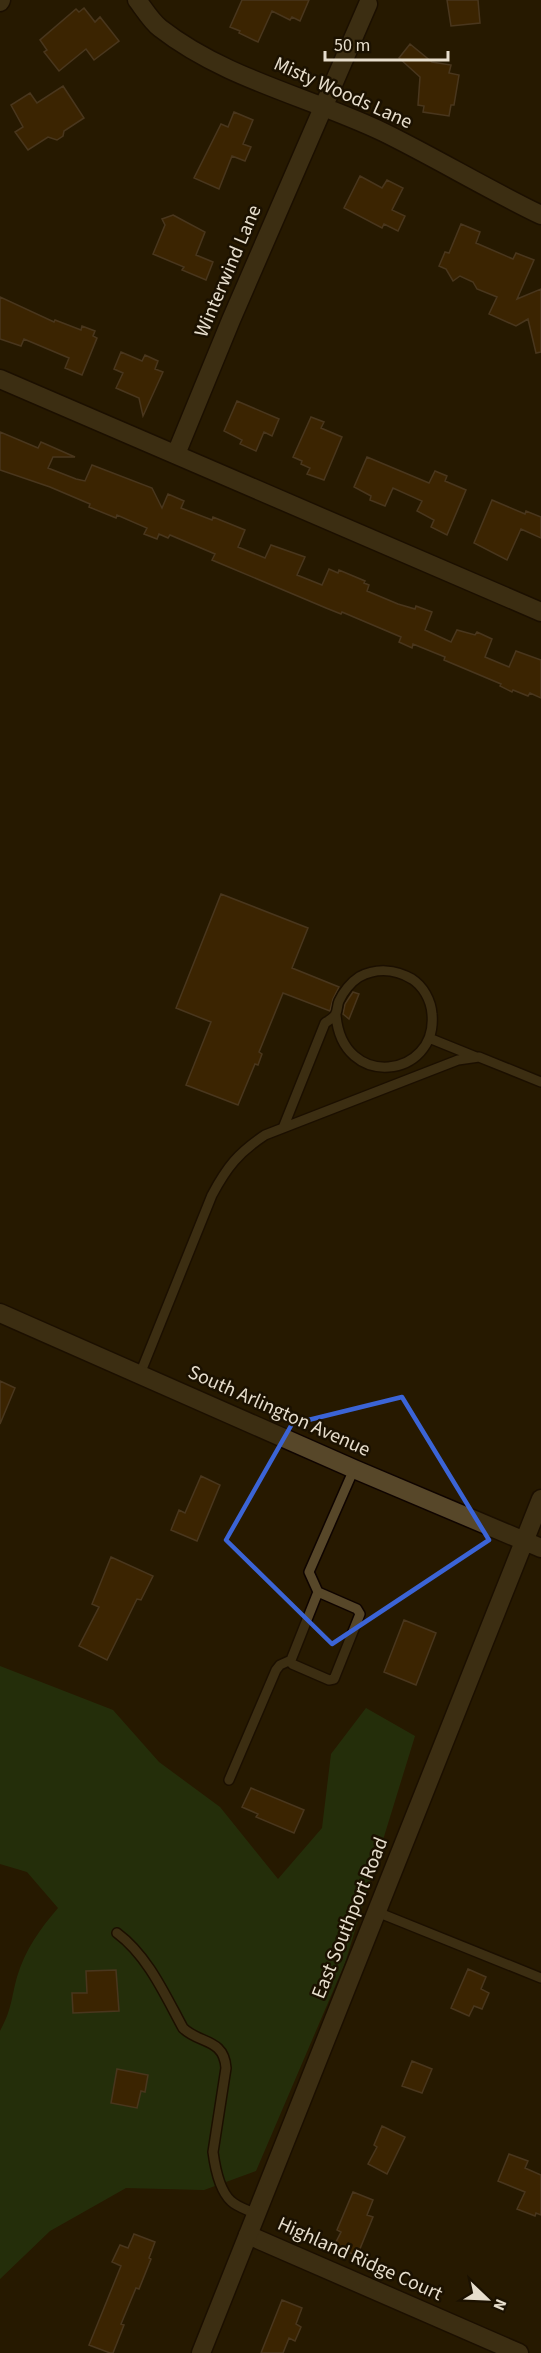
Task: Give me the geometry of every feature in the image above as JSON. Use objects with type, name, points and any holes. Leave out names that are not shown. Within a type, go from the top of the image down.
[{"type":"street","name":"Misty Woods Lane","points":[[137,0],[158,27],[204,56],[250,78],[383,132],[493,192],[541,215]]},
{"type":"street","name":"Winterwind Lane","points":[[176,454],[368,4]]},
{"type":"street","points":[[0,379],[541,612]]},
{"type":"street","name":"South Arlington Avenue","points":[[0,1313],[354,1469],[533,1544]]},
{"type":"street","name":"East Southport Road","points":[[201,2353],[377,1912],[533,1544],[541,1499]]},
{"type":"street","name":"Highland Ridge Court","points":[[248,2235],[519,2353]]},
{"type":"lane","points":[[378,971],[401,973],[414,980],[425,991],[431,1006],[433,1022],[429,1038],[421,1051],[409,1061],[395,1066],[372,1066],[352,1056],[343,1044],[337,1030],[336,1014],[339,1001],[346,989],[357,978],[378,971]]},
{"type":"lane","points":[[283,1128],[325,1023],[336,1014]]},
{"type":"lane","points":[[429,1038],[541,1082]]},
{"type":"lane","points":[[140,1374],[212,1195],[227,1167],[244,1149],[265,1135],[283,1128],[458,1060],[478,1058]]},
{"type":"lane","points":[[291,1660],[292,1664],[329,1680],[334,1679],[360,1614],[357,1609],[318,1592],[309,1572],[354,1469]]},
{"type":"lane","points":[[229,1779],[276,1670],[280,1665],[291,1660],[318,1592]]},
{"type":"lane","points":[[377,1912],[541,1978]]},
{"type":"lane","points":[[117,1933],[126,1939],[157,1979],[188,2034],[212,2043],[225,2058],[226,2068],[213,2152],[214,2163],[226,2196],[232,2203],[256,2214]]},
{"type":"highlighted area","points":[[402,1397],[489,1540],[332,1644],[226,1540],[292,1424]]},
{"type":"green space","points":[[0,1666],[113,1710],[159,1762],[220,1807],[278,1879],[322,1828],[331,1754],[366,1708],[415,1736],[345,1963],[256,2171],[204,2190],[126,2188],[50,2231],[0,2279],[0,2031],[9,2010],[24,1958],[39,1932],[58,1908],[27,1872],[0,1864]]},
{"type":"building","points":[[242,0],[309,0],[300,21],[292,17],[290,20],[272,11],[258,42],[230,27]]},
{"type":"building","points":[[447,0],[478,0],[480,23],[451,26]]},
{"type":"building","points":[[84,8],[95,22],[100,17],[119,41],[94,60],[86,49],[59,71],[44,52],[47,50],[40,40],[76,9],[79,12]]},
{"type":"building","points":[[410,44],[432,62],[451,65],[449,73],[459,75],[454,105],[451,105],[449,116],[423,112],[424,106],[418,105],[420,77],[399,58]]},
{"type":"building","points":[[63,86],[84,118],[64,131],[63,136],[57,140],[48,137],[28,150],[15,132],[23,127],[11,105],[30,93],[37,103]]},
{"type":"building","points":[[234,112],[253,120],[243,144],[251,147],[245,161],[232,156],[219,189],[194,178],[221,124],[228,127]]},
{"type":"building","points":[[360,176],[382,188],[387,180],[403,188],[392,210],[405,216],[398,231],[384,224],[382,228],[344,208]]},
{"type":"building","points":[[173,215],[205,232],[196,255],[213,262],[206,280],[182,270],[184,267],[153,254],[165,225],[162,219]]},
{"type":"building","points":[[461,224],[480,232],[476,243],[513,259],[516,253],[534,260],[517,299],[541,289],[541,352],[536,353],[528,319],[516,326],[489,314],[497,297],[477,289],[473,282],[460,276],[453,281],[446,269],[439,266],[445,252],[449,253]]},
{"type":"building","points":[[0,297],[54,322],[55,320],[81,330],[82,326],[95,331],[93,336],[97,338],[82,375],[65,368],[69,358],[24,339],[21,346],[0,339]]},
{"type":"building","points":[[121,352],[142,361],[145,355],[158,361],[155,369],[163,372],[143,416],[139,398],[116,388],[123,373],[114,369]]},
{"type":"building","points":[[237,401],[279,419],[272,436],[264,432],[256,451],[240,444],[242,440],[224,431]]},
{"type":"building","points":[[311,417],[324,422],[321,428],[342,437],[324,480],[307,474],[310,468],[293,457]]},
{"type":"building","points":[[0,432],[38,448],[41,442],[75,457],[53,457],[48,468],[85,481],[92,465],[152,488],[162,508],[168,494],[184,501],[181,508],[212,520],[213,517],[245,530],[238,547],[265,558],[271,545],[305,557],[297,575],[322,585],[329,569],[338,573],[339,570],[365,581],[364,583],[369,585],[367,591],[398,604],[415,609],[416,606],[432,612],[425,630],[451,642],[457,630],[475,635],[477,632],[492,639],[485,657],[509,667],[516,651],[541,660],[541,698],[530,693],[528,696],[513,690],[512,692],[500,686],[501,684],[444,660],[445,657],[413,644],[412,648],[399,642],[401,637],[212,560],[215,554],[170,535],[168,538],[159,534],[157,539],[144,534],[147,528],[117,515],[116,518],[89,507],[90,504],[50,487],[0,470]]},
{"type":"building","points":[[367,457],[429,483],[435,471],[447,476],[445,481],[466,490],[447,535],[431,527],[434,520],[417,511],[422,501],[393,488],[385,506],[370,500],[371,496],[354,487]]},
{"type":"building","points":[[492,500],[525,514],[526,511],[541,517],[541,538],[521,529],[507,560],[474,543]]},
{"type":"building","points":[[221,894],[308,928],[292,968],[339,987],[330,1011],[283,993],[259,1052],[262,1054],[258,1065],[255,1064],[238,1105],[186,1085],[211,1022],[176,1008]]},
{"type":"building","points":[[353,992],[359,994],[349,1019],[343,1014],[345,1004]]},
{"type":"building","points":[[0,1381],[15,1388],[0,1424]]},
{"type":"building","points":[[201,1476],[220,1485],[197,1541],[171,1530],[179,1510],[185,1513]]},
{"type":"building","points":[[111,1557],[153,1576],[141,1600],[137,1599],[107,1660],[79,1646],[99,1607],[92,1604]]},
{"type":"building","points":[[404,1620],[436,1633],[416,1685],[384,1672]]},
{"type":"building","points":[[251,1788],[304,1810],[294,1833],[256,1817],[258,1814],[242,1807]]},
{"type":"building","points":[[468,1969],[486,1977],[481,1989],[489,1993],[482,2009],[474,2006],[469,2016],[451,2008]]},
{"type":"building","points":[[116,1970],[119,2011],[73,2013],[72,1993],[87,1993],[86,1971]]},
{"type":"building","points":[[412,2061],[432,2069],[422,2093],[402,2086]]},
{"type":"building","points":[[117,2069],[148,2075],[145,2092],[141,2091],[137,2108],[111,2103]]},
{"type":"building","points":[[382,2126],[405,2137],[387,2174],[368,2164],[377,2147],[374,2145]]},
{"type":"building","points":[[509,2154],[528,2161],[525,2168],[541,2175],[541,2215],[536,2213],[535,2216],[517,2209],[525,2192],[498,2181]]},
{"type":"building","points":[[353,2192],[373,2200],[367,2215],[373,2217],[357,2256],[334,2246],[341,2232],[337,2230]]},
{"type":"building","points":[[134,2234],[155,2242],[139,2289],[136,2288],[121,2324],[124,2325],[113,2353],[110,2353],[89,2345],[121,2266],[112,2262],[120,2245],[128,2248]]},
{"type":"building","points":[[282,2300],[302,2308],[296,2324],[301,2327],[295,2341],[289,2338],[283,2353],[261,2353]]}]
